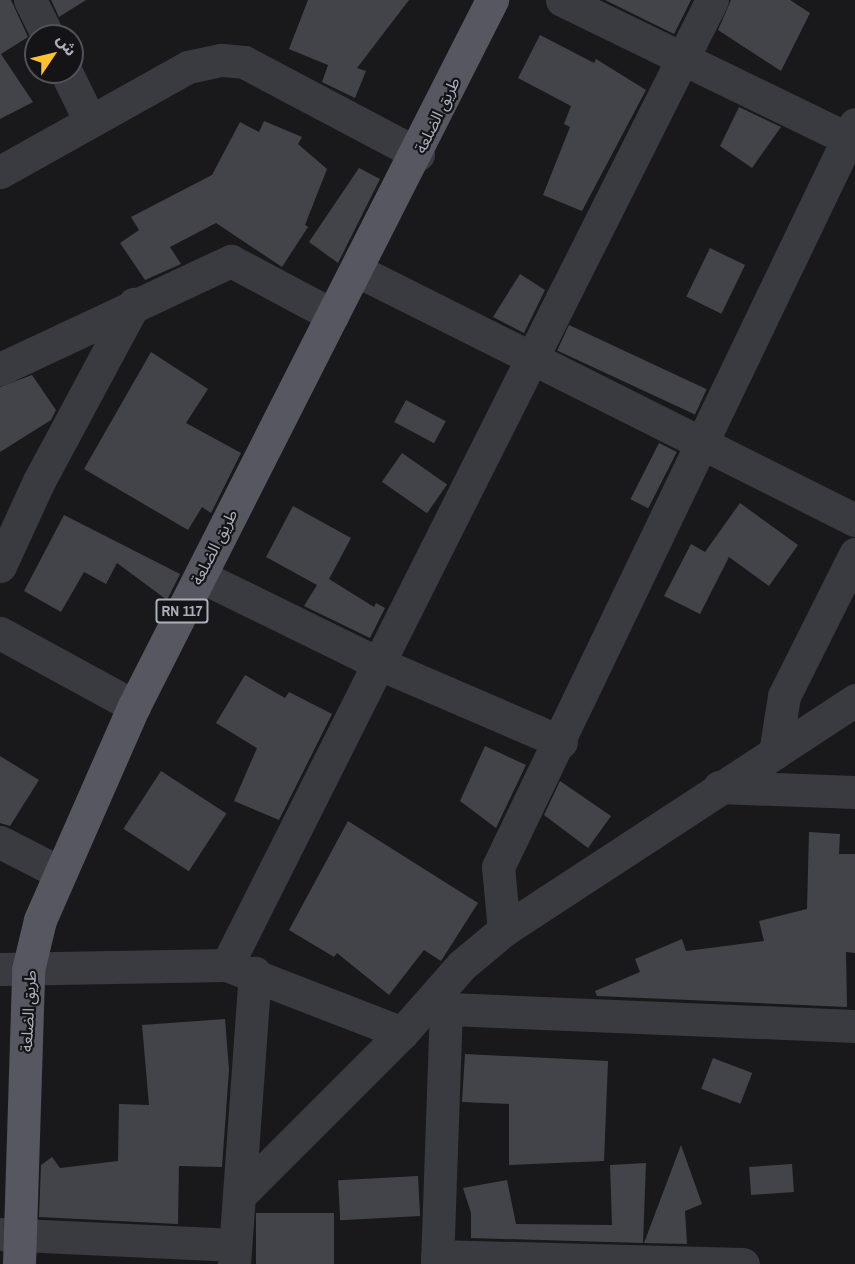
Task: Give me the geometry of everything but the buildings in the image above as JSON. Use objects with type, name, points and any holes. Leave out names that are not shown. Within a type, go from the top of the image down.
[{"type":"main road","name":"طريق الضلعة","points":[[13,1244],[14,969],[134,706],[332,315],[418,154],[492,0]]},
{"type":"street","points":[[30,0],[42,24]]},
{"type":"street","points":[[504,930],[498,867],[561,742],[700,444],[851,131],[683,57],[562,0]]},
{"type":"street","points":[[13,1244],[235,1255],[240,1195],[241,969],[380,664],[712,0]]},
{"type":"street","points":[[0,172],[188,67],[222,60],[244,62],[418,154]]},
{"type":"street","points":[[72,84],[90,121]]},
{"type":"street","points":[[0,369],[231,261],[332,315]]},
{"type":"street","points":[[356,270],[855,520]]},
{"type":"street","points":[[0,566],[39,481],[135,304]]},
{"type":"street","points":[[0,506],[39,481]]},
{"type":"street","points":[[775,753],[784,696],[855,554]]},
{"type":"street","points":[[200,576],[380,664],[561,742]]},
{"type":"street","points":[[0,633],[134,706]]},
{"type":"street","points":[[240,1195],[402,1033],[436,1010],[462,965],[504,930],[855,700]]},
{"type":"street","points":[[719,787],[855,792]]},
{"type":"street","points":[[0,842],[58,872]]},
{"type":"street","points":[[14,969],[241,969],[402,1033]]},
{"type":"street","points":[[436,1010],[855,1026]]},
{"type":"street","points":[[436,1010],[437,1260],[743,1264]]}]
